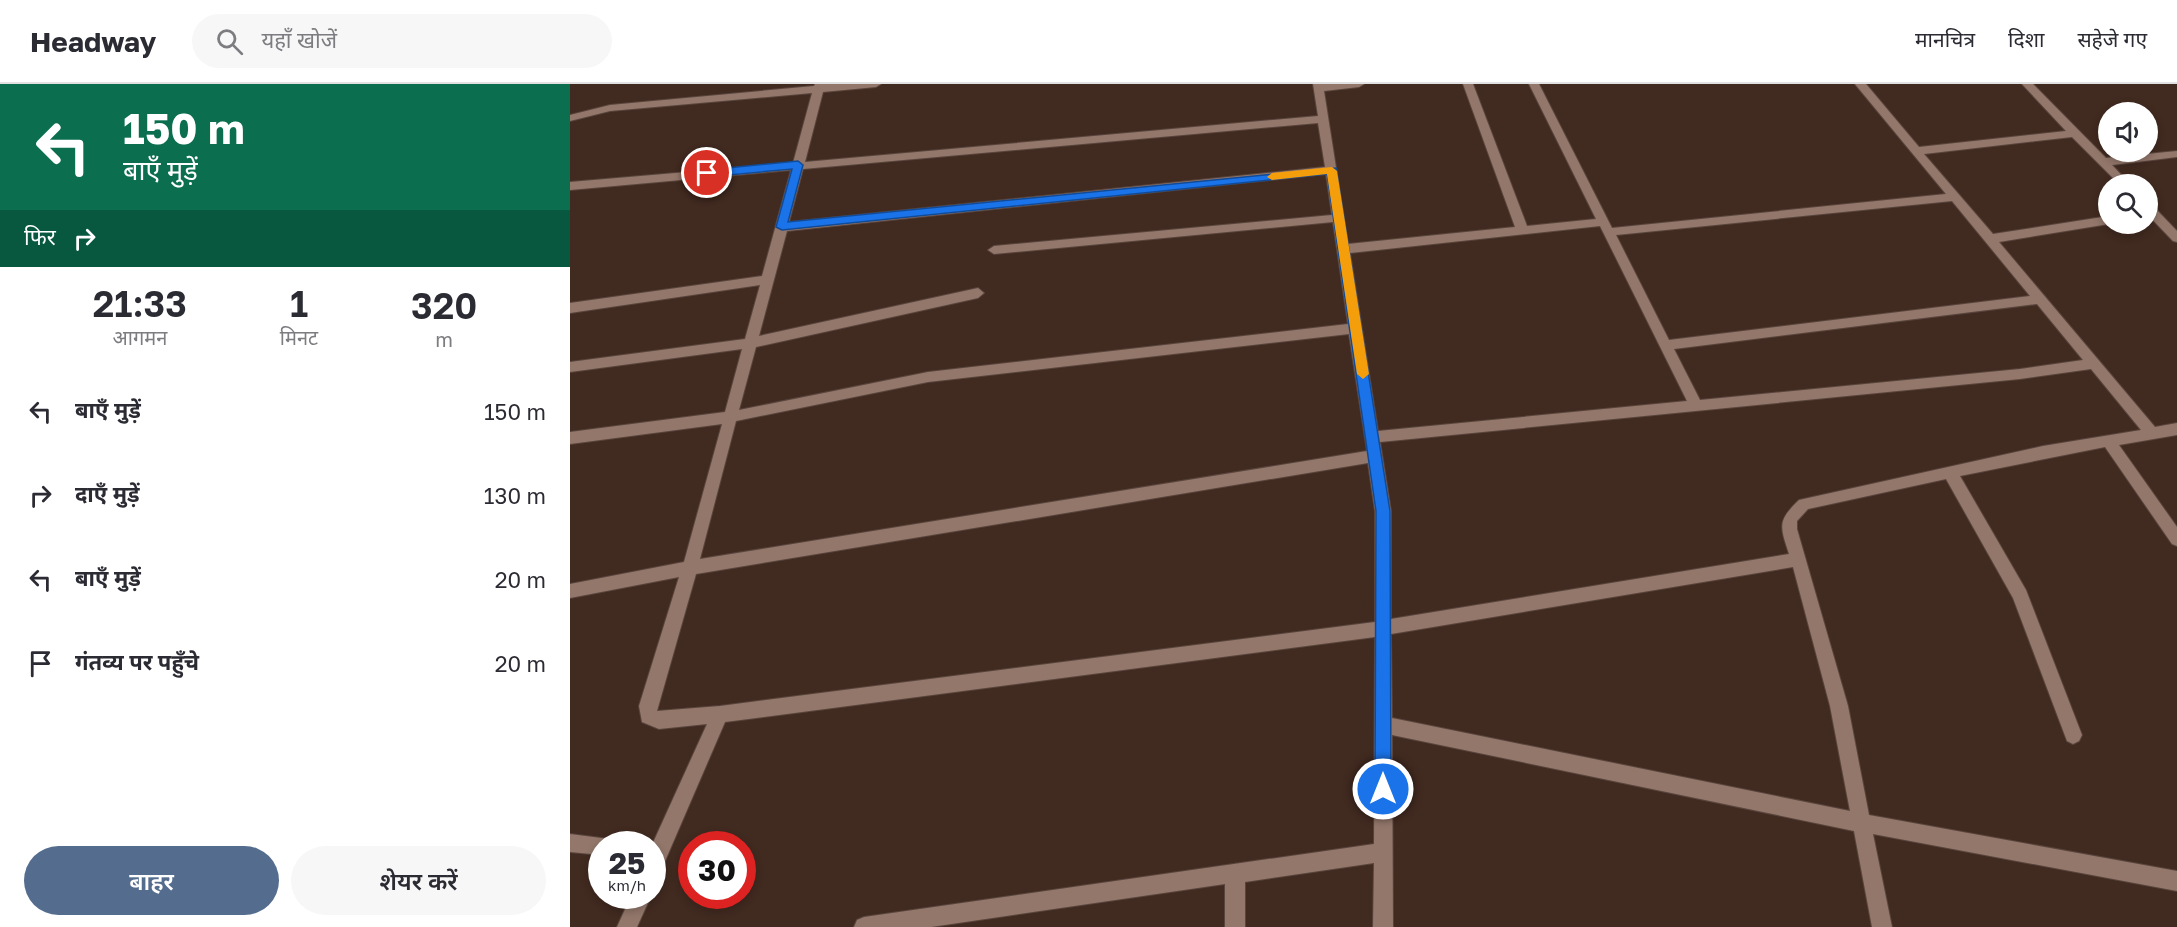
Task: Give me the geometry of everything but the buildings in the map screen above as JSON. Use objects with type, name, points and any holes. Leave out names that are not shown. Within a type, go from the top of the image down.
[{"type":"street","points":[[570,118],[610,108],[819,86],[876,84]]},
{"type":"street","points":[[1359,84],[1319,86],[1383,511],[1383,927]]},
{"type":"street","points":[[1468,84],[1522,230]]},
{"type":"street","points":[[1534,84],[1696,406]]},
{"type":"street","points":[[1860,84],[2152,433]]},
{"type":"street","points":[[2027,84],[2098,157]]},
{"type":"street","points":[[819,86],[690,568],[648,706],[648,717],[659,721],[720,714],[1383,628],[1799,559]]},
{"type":"street","points":[[570,186],[1324,119]]},
{"type":"street","points":[[1916,151],[2075,133]]},
{"type":"street","points":[[2158,156],[2177,154]]},
{"type":"street","points":[[2103,162],[2115,174]]},
{"type":"street","points":[[782,227],[1332,171]]},
{"type":"street","points":[[1344,249],[1522,230],[1606,227],[1954,197]]},
{"type":"street","points":[[994,250],[1339,218]]},
{"type":"street","points":[[2158,220],[2177,238]]},
{"type":"street","points":[[1989,239],[2098,222]]},
{"type":"street","points":[[570,308],[767,280]]},
{"type":"street","points":[[570,367],[751,343],[978,294]]},
{"type":"street","points":[[1666,345],[2040,299]]},
{"type":"street","points":[[570,438],[731,417],[928,377],[1356,328]]},
{"type":"street","points":[[1372,437],[2020,374],[2094,364]]},
{"type":"street","points":[[1882,927],[1839,706],[1789,529],[1790,518],[1804,504],[1951,474],[2043,452],[2177,429]]},
{"type":"street","points":[[2109,441],[2177,539]]},
{"type":"street","points":[[570,591],[690,568],[1375,456]]},
{"type":"street","points":[[1951,474],[2020,595],[2073,735]]},
{"type":"street","points":[[665,831],[720,714]]},
{"type":"street","points":[[1383,725],[1862,823],[2177,881]]},
{"type":"street","points":[[570,843],[588,845]]},
{"type":"street","points":[[864,927],[1383,852]]},
{"type":"street","points":[[1234,875],[1235,927]]},
{"type":"street","points":[[627,927],[635,909]]},
{"type":"slow traffic","points":[[1272,177],[1332,171],[1363,374]]},
{"type":"route","points":[[707,173],[798,165],[782,227],[1332,171],[1383,511],[1383,789]]}]
